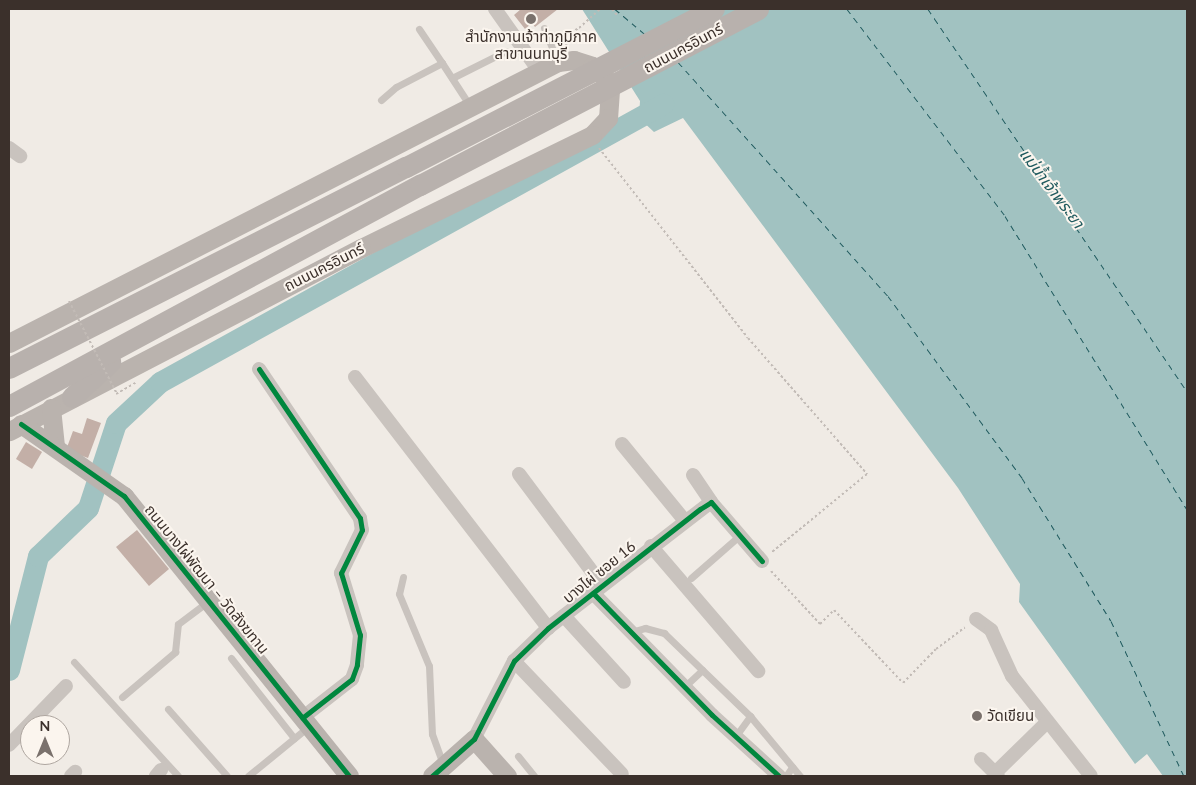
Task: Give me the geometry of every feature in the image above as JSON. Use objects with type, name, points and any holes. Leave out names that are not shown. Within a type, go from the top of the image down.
[{"type":"main road","name":"ถนนนครอินทร์","points":[[9,368],[714,9]]},
{"type":"main road","name":"ถนนนครอินทร์","points":[[9,406],[130,343],[420,185],[758,9]]},
{"type":"main road","points":[[12,338],[472,108],[539,71],[566,61]]},
{"type":"main road","name":"ถนนนครอินทร์","points":[[15,427],[361,248],[592,135],[608,118],[610,90],[604,76],[592,66],[566,61]]},
{"type":"main road","points":[[72,397],[130,343]]},
{"type":"main road","points":[[51,408],[55,447]]},
{"type":"main road","name":"ถนนบางไผ่พัฒนา – วัดสังฆทาน","points":[[15,427],[55,447],[106,482],[134,508],[349,776]]},
{"type":"main road","points":[[438,772],[474,739],[508,776]]},
{"type":"street","points":[[494,9],[539,71]]},
{"type":"street","points":[[259,369],[360,518],[362,530],[341,573],[360,635],[357,665],[352,679],[305,722]]},
{"type":"street","points":[[355,376],[548,628]]},
{"type":"street","points":[[622,444],[685,521]]},
{"type":"street","points":[[519,474],[598,589],[631,632],[735,737],[779,776]]},
{"type":"street","points":[[693,475],[711,502],[762,562]]},
{"type":"street","name":"บางไผ่ ซอย 16","points":[[474,739],[514,661],[548,628],[651,546],[711,502]]},
{"type":"street","points":[[651,546],[758,671]]},
{"type":"street","points":[[564,616],[624,682]]},
{"type":"street","points":[[972,622],[991,630],[1008,670],[1087,775]]},
{"type":"street","points":[[514,661],[622,774]]},
{"type":"street","points":[[9,745],[66,686]]},
{"type":"street","points":[[981,759],[996,775],[1047,722]]},
{"type":"lane","points":[[544,28],[566,61]]},
{"type":"lane","points":[[419,29],[472,108]]},
{"type":"lane","points":[[452,78],[506,52]]},
{"type":"lane","points":[[382,100],[396,86],[442,63]]},
{"type":"lane","points":[[691,578],[739,536]]},
{"type":"lane","points":[[403,576],[399,594],[429,666],[432,734],[438,772]]},
{"type":"lane","points":[[122,697],[174,652],[178,624],[208,600]]},
{"type":"lane","points":[[631,632],[656,629],[750,716],[800,776]]},
{"type":"lane","points":[[231,658],[294,738]]},
{"type":"lane","points":[[74,662],[178,776]]},
{"type":"lane","points":[[684,687],[702,670]]},
{"type":"lane","points":[[168,710],[227,776]]},
{"type":"lane","points":[[735,737],[750,716]]},
{"type":"lane","points":[[248,776],[294,738],[305,722]]},
{"type":"lane","points":[[518,756],[534,776]]},
{"type":"lane","points":[[786,776],[792,767]]},
{"type":"path","points":[[566,61],[562,37],[579,28],[600,9]]},
{"type":"path","points":[[612,9],[617,16]]},
{"type":"path","points":[[606,158],[748,338],[867,474],[762,562],[790,588],[820,624],[834,610],[903,683],[936,649],[972,622]]},
{"type":"path","points":[[69,302],[117,394]]},
{"type":"path","points":[[110,397],[138,383]]},
{"type":"water","name":"แม่น้ำเจ้าพระยา","points":[[582,9],[1187,9],[1187,776],[1163,776],[1147,754],[1135,764],[1019,602],[1020,584],[958,488],[683,118],[654,132],[639,118],[640,101]]},
{"type":"building","name":"สำนักงานเจ้าท่าภูมิภาค สาขานนทบุรี","points":[[521,9],[558,9],[535,27],[532,23],[525,29],[514,15]]},
{"type":"building","points":[[87,418],[101,423],[88,458],[66,450],[73,431],[82,434]]},
{"type":"building","points":[[26,442],[42,452],[32,469],[16,459]]},
{"type":"building","points":[[137,530],[169,569],[149,586],[116,547]]},
{"type":"waterway","points":[[9,670],[38,556],[88,508],[116,423],[160,382],[663,104]]},
{"type":"ferry route","points":[[615,9],[645,34]]},
{"type":"ferry route","points":[[847,9],[1005,216],[1187,510]]},
{"type":"ferry route","points":[[928,9],[1187,391]]},
{"type":"ferry route","points":[[678,62],[888,296],[1022,478],[1111,621],[1184,776]]},
{"type":"cycle path","points":[[259,369],[360,518],[362,530],[341,573],[360,635],[357,665],[352,679],[302,718]]},
{"type":"cycle path","points":[[21,424],[124,496],[349,776]]},
{"type":"cycle path","points":[[432,776],[474,739],[514,661],[548,628],[700,509],[711,502],[762,561]]},
{"type":"cycle path","points":[[593,593],[712,715],[779,776]]},
{"type":"place","name":"สำนักงานเจ้าท่าภูมิภาค สาขานนทบุรี","points":[[531,19]]},
{"type":"place","name":"วัดเขียน","points":[[977,716]]}]
